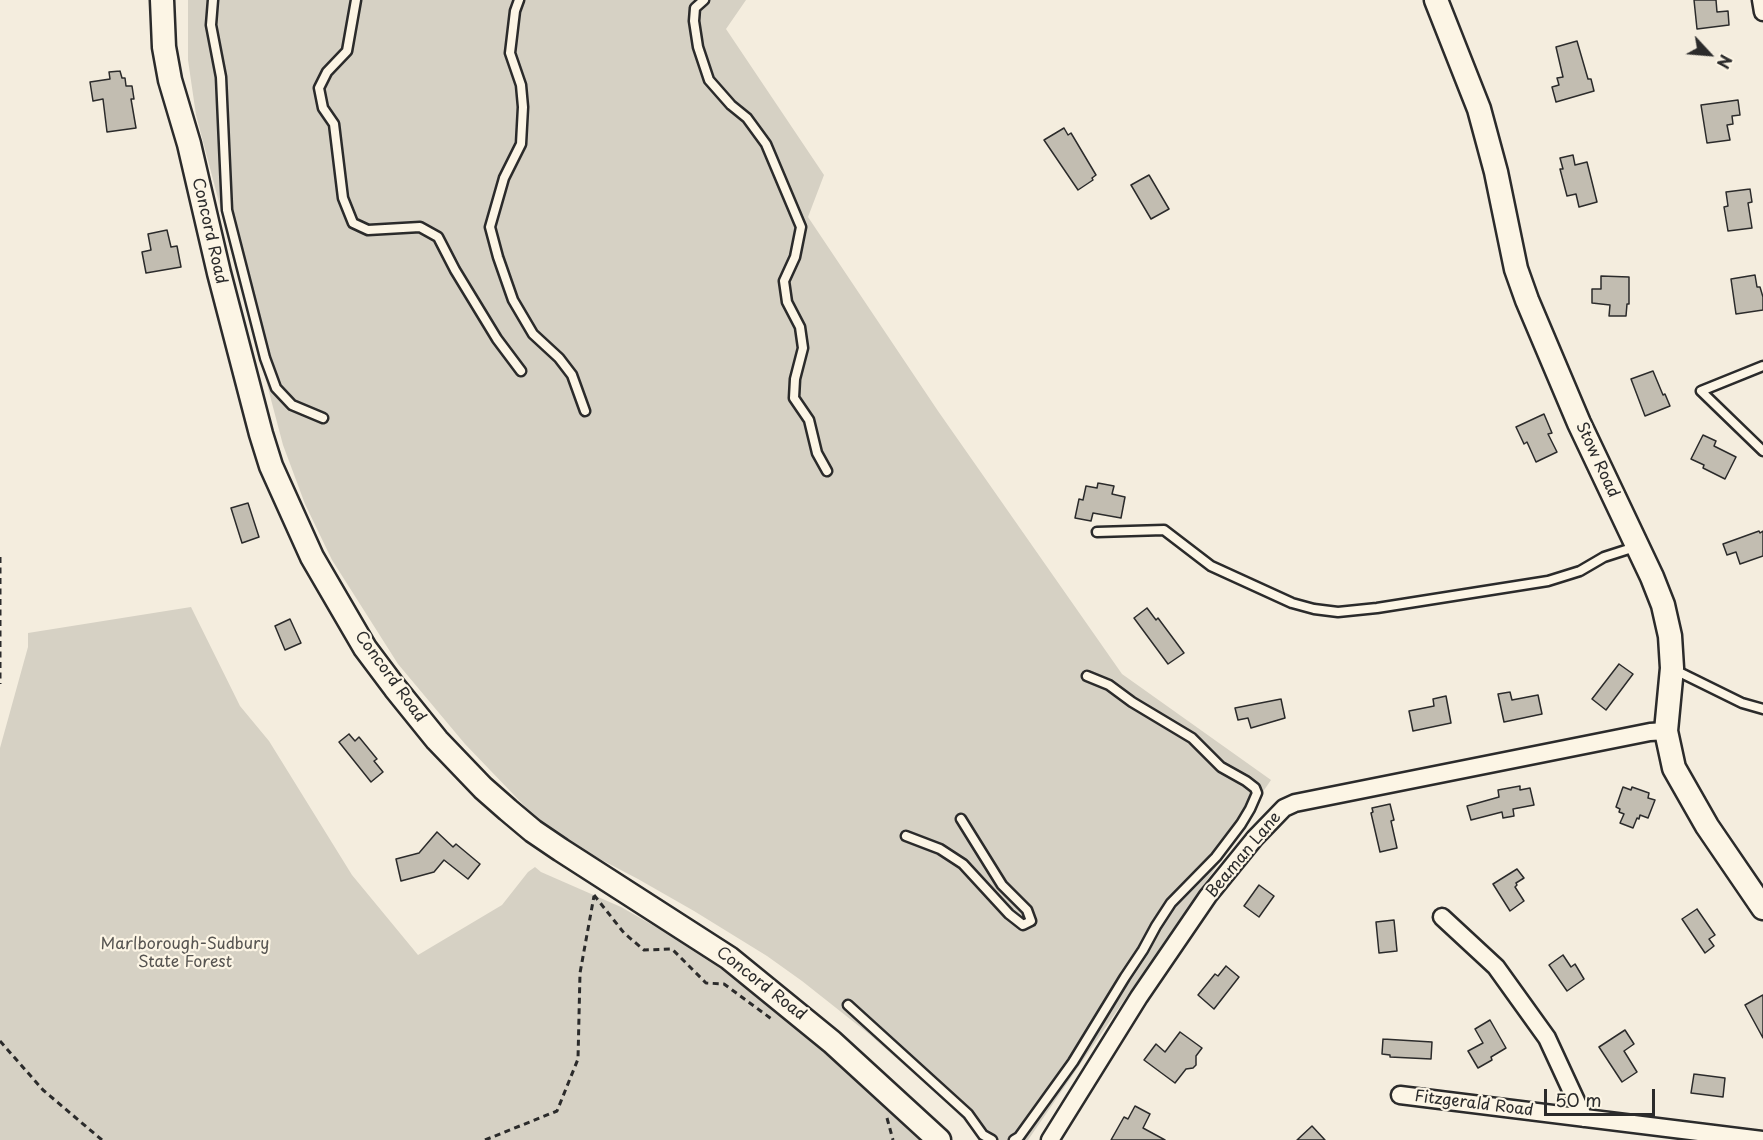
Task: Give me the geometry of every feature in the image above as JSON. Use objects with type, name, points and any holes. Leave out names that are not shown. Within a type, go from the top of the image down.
[{"type":"street","name":"Concord Road","points":[[162,0],[170,80],[189,144],[219,273],[271,466],[312,557],[365,648],[394,688],[437,740],[483,788],[508,810],[599,887],[702,939],[738,964],[832,1042],[939,1140]]},
{"type":"street","name":"Stow Road","points":[[1436,0],[1479,109],[1496,172],[1516,270],[1575,413],[1638,546],[1663,605],[1670,636],[1672,668],[1666,731],[1674,768],[1690,798],[1763,908]]},
{"type":"street","points":[[1761,0],[1763,12]]},
{"type":"street","name":"Beaman Lane","points":[[1050,1140],[1139,998],[1208,896],[1255,838],[1284,808],[1295,803],[1650,732],[1666,731]]},
{"type":"street","points":[[1442,917],[1496,967],[1547,1038],[1584,1118]]},
{"type":"street","name":"Fitzgerald Road","points":[[1400,1095],[1763,1140]]},
{"type":"lane","points":[[213,0],[211,25],[221,76],[227,210],[265,358],[276,388],[292,405],[323,418]]},
{"type":"lane","points":[[356,0],[346,51],[327,72],[318,88],[323,108],[334,124],[343,198],[353,223],[368,230],[420,227],[438,237],[492,331],[521,371]]},
{"type":"lane","points":[[519,0],[515,10],[510,53],[521,85],[523,107],[521,144],[504,178],[490,227],[513,300],[533,334],[559,358],[572,375],[585,411]]},
{"type":"lane","points":[[704,0],[695,8],[694,21],[698,47],[709,81],[717,92],[747,118],[766,144],[801,227],[795,257],[784,281],[787,302],[800,327],[804,348],[795,379],[794,398],[809,420],[818,453],[826,471]]},
{"type":"lane","points":[[1763,366],[1701,391],[1763,451]]},
{"type":"lane","points":[[1096,532],[1164,530],[1211,566],[1292,603],[1338,612],[1548,581],[1580,571],[1604,557],[1638,546]]},
{"type":"lane","points":[[1672,668],[1742,703],[1763,709]]},
{"type":"lane","points":[[1014,1140],[1019,1137],[1073,1062],[1166,911],[1191,881],[1216,857],[1251,809],[1257,793],[1255,788],[1246,781],[1221,767],[1192,738],[1132,702],[1109,685],[1088,676]]},
{"type":"lane","points":[[906,836],[940,849],[963,864],[1009,914],[1023,925],[1031,921],[1027,910],[1002,885],[961,819]]},
{"type":"lane","points":[[848,1005],[968,1114],[983,1135],[992,1140]]},
{"type":"path","points":[[0,556],[0,684]]},
{"type":"path","points":[[599,887],[624,933],[644,950],[672,949],[706,983],[724,984],[774,1020]]},
{"type":"path","points":[[485,1140],[557,1111],[578,1059],[580,974],[599,887]]},
{"type":"path","points":[[0,1041],[43,1090],[102,1140]]},
{"type":"path","points":[[886,1114],[894,1140]]},
{"type":"green space","points":[[188,0],[746,0],[726,29],[824,175],[808,217],[938,411],[1122,674],[1271,780],[1260,796],[1250,822],[1227,851],[1028,1140],[979,1140],[948,1104],[869,1034],[767,956],[638,879],[533,824],[537,819],[465,744],[398,664],[332,560],[305,504],[283,445],[196,115],[188,60]]},
{"type":"green space","name":"Marlborough-Sudbury State Forest","points":[[191,607],[240,706],[269,741],[352,875],[418,955],[502,905],[528,872],[535,867],[541,872],[621,907],[756,984],[933,1140],[0,1140],[0,748],[28,647],[28,633]]},
{"type":"building","points":[[1694,0],[1716,0],[1717,12],[1728,11],[1729,25],[1697,29]]},
{"type":"building","points":[[1577,41],[1588,79],[1591,79],[1594,91],[1556,102],[1552,87],[1559,85],[1557,78],[1563,77],[1556,47]]},
{"type":"building","points":[[120,71],[122,78],[125,78],[126,86],[132,86],[134,99],[131,99],[136,128],[107,132],[103,99],[93,101],[90,82],[110,79],[109,72]]},
{"type":"building","points":[[1738,100],[1740,115],[1732,116],[1733,124],[1727,125],[1730,140],[1707,143],[1701,105]]},
{"type":"building","points":[[1064,128],[1068,135],[1071,133],[1096,175],[1092,178],[1093,180],[1078,190],[1044,140]]},
{"type":"building","points":[[1573,155],[1575,165],[1587,162],[1597,202],[1579,207],[1576,194],[1567,196],[1560,169],[1563,169],[1560,158]]},
{"type":"building","points":[[1149,175],[1169,209],[1151,219],[1131,185]]},
{"type":"building","points":[[1750,189],[1752,202],[1748,203],[1752,228],[1728,231],[1724,207],[1728,206],[1726,192]]},
{"type":"building","points":[[167,230],[171,247],[177,246],[181,267],[146,273],[142,252],[151,250],[148,234]]},
{"type":"building","points":[[1755,275],[1757,287],[1760,287],[1763,297],[1763,310],[1736,314],[1731,279]]},
{"type":"building","points":[[1601,276],[1629,277],[1629,304],[1627,304],[1626,316],[1609,316],[1610,305],[1592,303],[1592,289],[1601,289]]},
{"type":"building","points":[[1653,371],[1670,406],[1645,416],[1631,379]]},
{"type":"building","points":[[1544,414],[1552,433],[1548,434],[1557,452],[1536,462],[1527,442],[1524,444],[1516,427]]},
{"type":"building","points":[[1703,435],[1716,441],[1714,446],[1736,457],[1725,479],[1691,459]]},
{"type":"building","points":[[1098,483],[1114,486],[1112,494],[1125,497],[1121,518],[1093,513],[1091,521],[1075,518],[1079,499],[1083,500],[1086,486],[1097,488]]},
{"type":"building","points":[[248,503],[259,537],[242,543],[231,508]]},
{"type":"building","points":[[1759,531],[1760,533],[1763,531],[1763,556],[1740,564],[1736,552],[1727,555],[1723,544]]},
{"type":"building","points":[[1147,608],[1156,620],[1158,618],[1184,653],[1168,664],[1134,618]]},
{"type":"building","points":[[290,619],[301,643],[285,650],[275,626]]},
{"type":"building","points":[[1619,664],[1633,674],[1606,710],[1592,699]]},
{"type":"building","points":[[1510,692],[1512,700],[1538,695],[1542,714],[1504,722],[1498,694]]},
{"type":"building","points":[[1446,696],[1451,723],[1413,731],[1409,711],[1434,706],[1433,699]]},
{"type":"building","points":[[1281,699],[1285,718],[1251,728],[1248,718],[1238,720],[1235,708]]},
{"type":"building","points":[[349,734],[355,741],[359,737],[377,759],[374,761],[383,772],[371,782],[339,742]]},
{"type":"building","points":[[1520,786],[1520,790],[1530,788],[1534,805],[1513,809],[1514,816],[1503,818],[1502,812],[1471,820],[1467,806],[1499,797],[1498,790]]},
{"type":"building","points":[[1623,787],[1631,790],[1632,787],[1649,793],[1648,798],[1655,800],[1648,818],[1640,815],[1633,828],[1620,823],[1624,814],[1616,807]]},
{"type":"building","points":[[1390,804],[1397,848],[1380,852],[1371,813],[1372,808]]},
{"type":"building","points":[[437,832],[453,847],[456,844],[480,864],[468,879],[444,860],[434,872],[401,881],[396,859],[419,853]]},
{"type":"building","points":[[1517,869],[1524,878],[1516,883],[1515,887],[1524,901],[1510,911],[1493,884]]},
{"type":"building","points":[[1259,885],[1274,896],[1259,917],[1244,906]]},
{"type":"building","points":[[1697,909],[1715,935],[1709,939],[1714,946],[1705,953],[1682,919]]},
{"type":"building","points":[[1394,920],[1397,951],[1379,953],[1376,922]]},
{"type":"building","points":[[1563,955],[1571,967],[1575,964],[1584,979],[1567,991],[1549,965]]},
{"type":"building","points":[[1226,966],[1239,977],[1214,1009],[1198,995],[1215,974],[1218,976]]},
{"type":"building","points":[[1763,995],[1763,1038],[1745,1005]]},
{"type":"building","points":[[1490,1020],[1506,1048],[1478,1068],[1468,1051],[1483,1043],[1475,1029]]},
{"type":"building","points":[[1625,1030],[1634,1044],[1624,1051],[1637,1072],[1622,1082],[1599,1047]]},
{"type":"building","points":[[1180,1032],[1202,1048],[1196,1056],[1196,1065],[1186,1069],[1175,1083],[1144,1060],[1156,1044],[1165,1052]]},
{"type":"building","points":[[1383,1039],[1432,1042],[1431,1059],[1390,1057],[1390,1055],[1382,1054]]},
{"type":"building","points":[[1694,1074],[1725,1078],[1723,1097],[1691,1093]]},
{"type":"building","points":[[1135,1106],[1150,1114],[1143,1128],[1165,1140],[1111,1140],[1124,1117],[1128,1119]]},
{"type":"building","points":[[1312,1126],[1325,1140],[1297,1140]]}]
